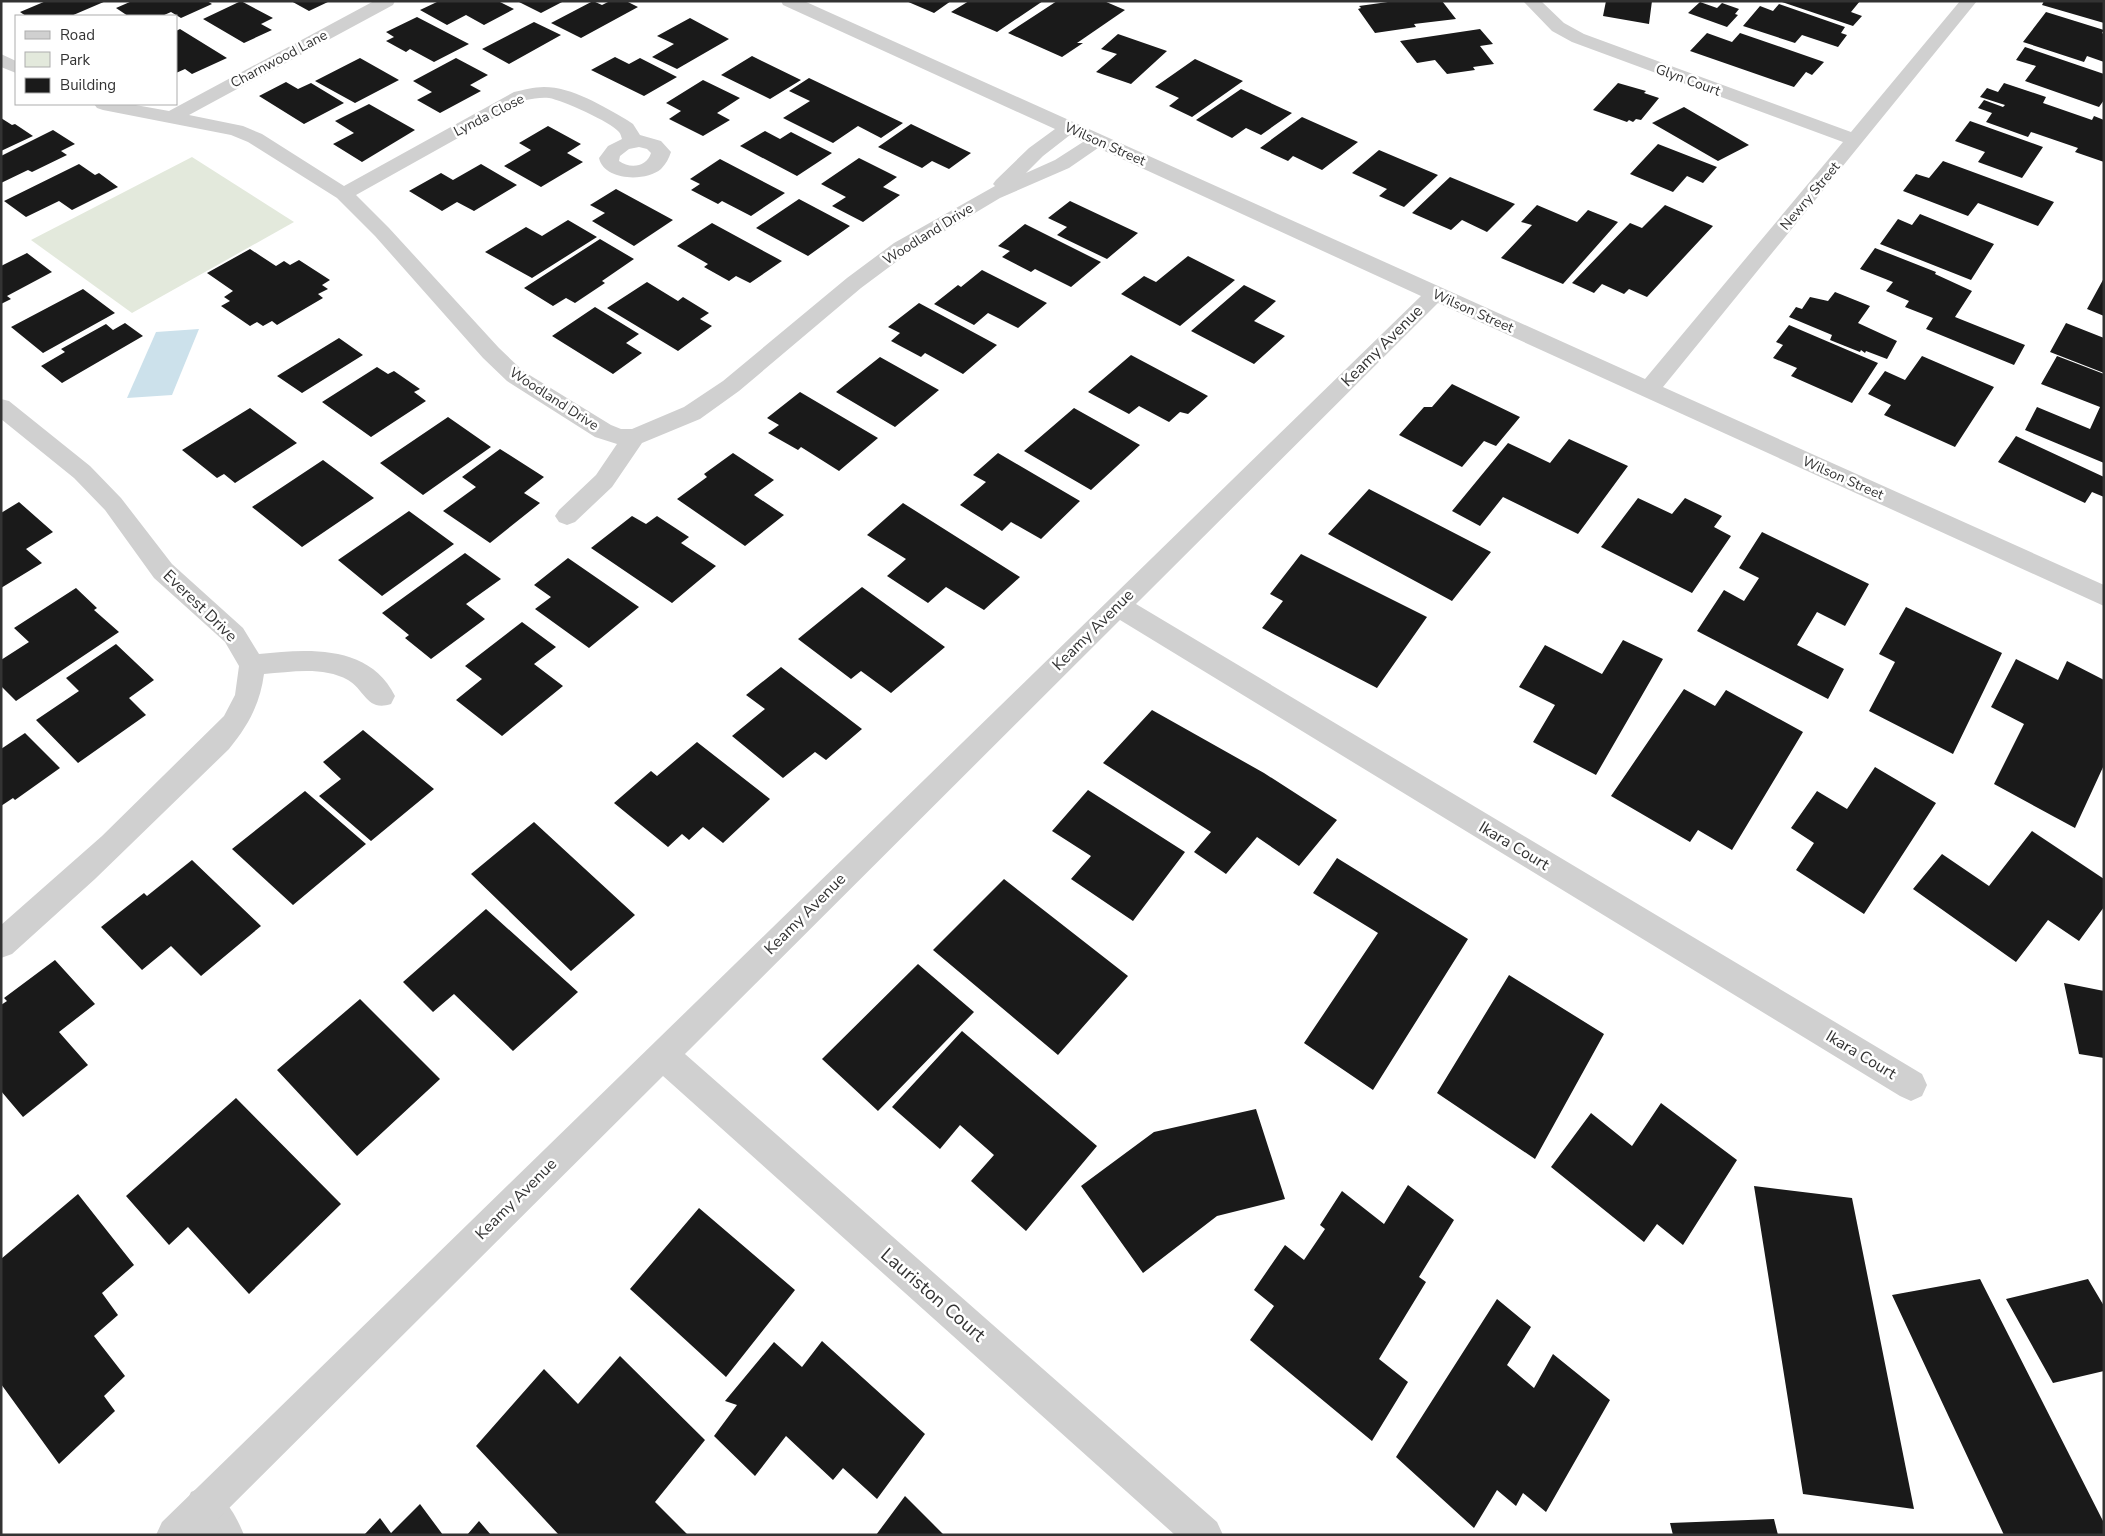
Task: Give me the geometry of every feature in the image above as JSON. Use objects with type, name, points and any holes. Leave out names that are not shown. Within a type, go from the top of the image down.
[{"type":"street","name":"Charnwood Lane","points":[[171,118],[214,93],[387,1]]},
{"type":"street","name":"Wilson Street","points":[[789,1],[2104,596]]},
{"type":"street","name":"Glyn Court","points":[[1531,1],[1558,27],[1578,38],[1856,140]]},
{"type":"street","name":"Newry Street","points":[[1648,390],[1969,1]]},
{"type":"street","points":[[1,59],[15,67]]},
{"type":"street","name":"Lynda Close","points":[[344,194],[520,96],[534,93],[550,92],[575,101],[624,127],[631,135],[632,142]]},
{"type":"street","name":"Woodland Drive","points":[[108,105],[236,130],[255,138],[344,194],[382,232],[491,353],[515,376],[603,431],[620,437],[634,437],[692,413],[731,386],[862,277],[901,248],[993,194],[1062,164],[1097,141]]},
{"type":"street","name":"Woodland Drive","points":[[993,194],[1036,152],[1068,128]]},
{"type":"street","name":"Keamy Avenue","points":[[175,1535],[215,1520],[663,1054],[1435,294]]},
{"type":"street","name":"Everest Drive","points":[[3,409],[82,472],[94,484],[113,504],[163,571],[234,634],[252,665]]},
{"type":"street","points":[[567,516],[604,481],[634,437]]},
{"type":"street","name":"Ikara Court","points":[[1118,606],[1911,1085]]},
{"type":"street","points":[[1,944],[50,903],[121,837],[219,741],[234,724],[248,695],[252,665],[308,661],[337,662],[358,673],[382,696]]},
{"type":"street","name":"Lauriston Court","points":[[663,1054],[1204,1535]]},
{"type":"green space","points":[[192,157],[294,222],[132,313],[31,240]]},
{"type":"water","points":[[199,329],[172,395],[127,398],[156,332]]},
{"type":"building","points":[[46,1],[106,1],[73,15],[24,15],[20,12]]},
{"type":"building","points":[[132,1],[207,1],[212,4],[181,18],[171,12],[164,15],[126,15],[116,8]]},
{"type":"building","points":[[241,1],[273,18],[261,24],[272,30],[244,43],[203,19]]},
{"type":"building","points":[[291,1],[330,1],[309,11]]},
{"type":"building","points":[[439,1],[498,1],[514,9],[484,25],[466,15],[447,25],[420,10]]},
{"type":"building","points":[[517,1],[564,1],[541,13]]},
{"type":"building","points":[[593,1],[602,5],[610,1],[626,1],[638,7],[581,38],[551,23]]},
{"type":"building","points":[[906,1],[951,1],[934,13]]},
{"type":"building","points":[[969,1],[1043,1],[997,32],[951,12]]},
{"type":"building","points":[[1057,1],[1104,1],[1125,10],[1077,43],[1083,43],[1062,57],[1008,33]]},
{"type":"building","points":[[1395,1],[1442,1],[1456,19],[1414,24],[1416,27],[1375,33],[1358,9],[1361,8],[1359,6]]},
{"type":"building","points":[[1606,1],[1652,1],[1649,24],[1603,16]]},
{"type":"building","points":[[1779,1],[1860,1],[1851,12],[1862,16],[1853,26]]},
{"type":"building","points":[[2044,1],[2104,1],[2104,23],[2042,5]]},
{"type":"building","points":[[1700,2],[1717,8],[1722,3],[1739,9],[1735,14],[1738,15],[1727,27],[1688,13]]},
{"type":"building","points":[[1779,4],[1845,27],[1841,33],[1847,35],[1838,47],[1802,35],[1795,43],[1743,26],[1760,6],[1773,11]]},
{"type":"building","points":[[2046,12],[2104,30],[2102,33],[2104,34],[2104,62],[2087,56],[2084,62],[2023,42]]},
{"type":"building","points":[[417,17],[469,44],[434,62],[410,49],[406,52],[386,41],[394,37],[386,32]]},
{"type":"building","points":[[690,18],[729,39],[677,69],[652,57],[674,44],[657,36]]},
{"type":"building","points":[[534,22],[561,35],[509,64],[482,49]]},
{"type":"building","points":[[180,29],[227,58],[192,74],[185,69],[178,72],[178,30]]},
{"type":"building","points":[[1480,29],[1493,44],[1480,46],[1494,64],[1473,67],[1475,70],[1447,74],[1435,60],[1417,63],[1400,41]]},
{"type":"building","points":[[1707,33],[1732,42],[1740,33],[1824,62],[1812,75],[1806,72],[1794,87],[1690,51]]},
{"type":"building","points":[[1118,34],[1167,51],[1131,84],[1096,72],[1117,54],[1101,49]]},
{"type":"building","points":[[2025,47],[2104,74],[2104,100],[2099,107],[2025,81],[2036,66],[2016,60]]},
{"type":"building","points":[[752,56],[801,80],[770,99],[721,75]]},
{"type":"building","points":[[615,57],[629,64],[640,58],[677,77],[644,96],[591,70]]},
{"type":"building","points":[[360,58],[399,80],[355,103],[315,81]]},
{"type":"building","points":[[456,58],[488,75],[470,85],[481,91],[440,113],[417,100],[432,92],[413,81]]},
{"type":"building","points":[[1195,59],[1243,81],[1192,117],[1169,106],[1179,98],[1155,87]]},
{"type":"building","points":[[809,78],[903,123],[881,138],[858,126],[833,143],[783,118],[810,101],[789,91]]},
{"type":"building","points":[[703,80],[740,98],[717,113],[730,120],[703,136],[669,119],[681,111],[666,103]]},
{"type":"building","points":[[286,82],[298,89],[311,83],[344,103],[304,124],[259,96]]},
{"type":"building","points":[[1618,83],[1646,91],[1644,93],[1659,98],[1641,120],[1636,119],[1633,122],[1629,120],[1627,122],[1593,110]]},
{"type":"building","points":[[2004,83],[2046,97],[2043,103],[2092,120],[2094,116],[2104,120],[2104,162],[2075,152],[2078,148],[2031,132],[2028,137],[1986,122],[1992,113],[1978,108],[1984,100],[2003,107],[2005,105],[1980,97],[1987,88],[1998,92]]},
{"type":"building","points":[[1241,89],[1292,113],[1261,135],[1246,128],[1232,138],[1196,120]]},
{"type":"building","points":[[369,104],[415,130],[362,162],[333,144],[354,133],[335,121]]},
{"type":"building","points":[[1684,107],[1749,145],[1718,161],[1652,123]]},
{"type":"building","points":[[1302,117],[1358,142],[1322,170],[1293,156],[1288,161],[1260,148]]},
{"type":"building","points":[[1,118],[12,125],[15,124],[33,136],[1,151]]},
{"type":"building","points":[[1970,121],[2043,147],[2022,178],[1978,162],[1985,152],[1955,141]]},
{"type":"building","points":[[911,124],[971,153],[949,169],[932,161],[922,168],[878,147]]},
{"type":"building","points":[[548,126],[581,144],[567,153],[583,162],[541,187],[504,166],[531,150],[519,143]]},
{"type":"building","points":[[53,130],[75,144],[61,151],[67,155],[32,172],[28,170],[1,183],[1,156]]},
{"type":"building","points":[[765,131],[780,139],[791,132],[832,153],[797,176],[740,146]]},
{"type":"building","points":[[1658,144],[1717,167],[1703,183],[1687,176],[1673,192],[1630,174]]},
{"type":"building","points":[[1379,150],[1438,175],[1404,207],[1379,196],[1387,189],[1352,173]]},
{"type":"building","points":[[859,158],[897,177],[883,187],[900,195],[863,222],[832,206],[846,197],[821,184]]},
{"type":"building","points":[[720,159],[785,193],[751,216],[722,201],[718,204],[691,190],[700,184],[690,179]]},
{"type":"building","points":[[1943,161],[2054,202],[2038,226],[1978,203],[1968,216],[1903,191],[1916,174],[1929,178]]},
{"type":"building","points":[[79,164],[95,175],[99,173],[118,187],[72,210],[59,201],[26,217],[4,201]]},
{"type":"building","points":[[481,164],[517,185],[474,211],[457,202],[442,211],[409,191],[441,173],[453,180]]},
{"type":"building","points":[[1450,177],[1515,204],[1487,232],[1462,220],[1451,230],[1412,213]]},
{"type":"building","points":[[616,189],[673,220],[634,246],[592,221],[605,213],[590,205]]},
{"type":"building","points":[[799,199],[850,226],[808,256],[756,228]]},
{"type":"building","points":[[1070,201],[1138,233],[1107,259],[1057,235],[1067,227],[1048,218]]},
{"type":"building","points":[[1537,205],[1577,222],[1588,210],[1618,222],[1563,284],[1501,258],[1532,225],[1521,222]]},
{"type":"building","points":[[1665,205],[1713,226],[1647,297],[1629,289],[1624,294],[1602,284],[1594,293],[1572,283],[1630,223],[1642,228]]},
{"type":"building","points":[[1920,214],[1994,244],[1971,280],[1880,244],[1898,219],[1912,225]]},
{"type":"building","points":[[568,220],[597,237],[532,278],[485,252],[526,227],[542,236]]},
{"type":"building","points":[[712,223],[782,261],[750,283],[736,276],[729,281],[704,267],[708,264],[677,246]]},
{"type":"building","points":[[1025,224],[1101,262],[1071,287],[1035,269],[1031,272],[1002,257],[1010,251],[998,246]]},
{"type":"building","points":[[600,239],[634,259],[602,281],[605,283],[575,303],[566,298],[553,306],[524,288]]},
{"type":"building","points":[[1875,248],[1936,272],[1935,274],[1972,291],[1955,317],[2025,345],[2014,365],[1926,329],[1933,318],[1905,307],[1909,301],[1886,291],[1893,282],[1860,269]]},
{"type":"building","points":[[250,249],[276,266],[284,261],[290,265],[299,260],[330,280],[322,285],[328,289],[318,294],[323,298],[277,325],[272,321],[263,326],[257,322],[250,326],[221,306],[230,301],[224,297],[233,291],[207,273]]},
{"type":"building","points":[[27,253],[52,272],[7,296],[11,299],[1,304],[1,266]]},
{"type":"building","points":[[1188,256],[1235,280],[1180,326],[1121,294],[1144,276],[1156,282]]},
{"type":"building","points":[[982,270],[1047,303],[1018,328],[988,313],[974,325],[934,304],[958,285],[961,287]]},
{"type":"building","points":[[2104,278],[2104,316],[2087,309]]},
{"type":"building","points":[[647,282],[678,301],[683,297],[709,313],[700,319],[712,326],[678,351],[607,308]]},
{"type":"building","points":[[1244,285],[1276,301],[1254,321],[1285,336],[1254,364],[1191,331]]},
{"type":"building","points":[[83,289],[115,313],[43,353],[11,327]]},
{"type":"building","points":[[1835,292],[1870,306],[1858,323],[1897,341],[1887,359],[1866,351],[1865,353],[1861,350],[1860,352],[1830,340],[1832,335],[1789,317],[1796,307],[1802,309],[1810,297],[1828,301]]},
{"type":"building","points":[[919,303],[997,345],[963,374],[925,353],[921,357],[891,341],[900,333],[888,327]]},
{"type":"building","points":[[595,307],[639,334],[626,343],[642,353],[613,374],[552,336]]},
{"type":"building","points":[[125,323],[143,336],[62,383],[41,366],[65,352],[61,349],[106,324],[113,330]]},
{"type":"building","points":[[2066,323],[2104,338],[2104,373],[2050,352]]},
{"type":"building","points":[[1789,325],[1878,363],[1852,403],[1791,376],[1797,368],[1773,358],[1783,345],[1776,342]]},
{"type":"building","points":[[339,338],[363,355],[302,393],[277,376]]},
{"type":"building","points":[[1131,355],[1208,396],[1188,414],[1180,412],[1169,422],[1139,406],[1129,414],[1088,392]]},
{"type":"building","points":[[1922,356],[1994,387],[1955,447],[1884,415],[1891,405],[1868,394],[1885,371],[1905,380]]},
{"type":"building","points":[[2057,356],[2104,374],[2104,463],[2025,430],[2037,407],[2090,429],[2100,407],[2041,384]]},
{"type":"building","points":[[880,357],[939,390],[895,427],[836,392]]},
{"type":"building","points":[[377,367],[388,374],[394,371],[420,389],[414,392],[426,401],[371,437],[322,402]]},
{"type":"building","points":[[1452,384],[1520,417],[1496,446],[1484,441],[1462,467],[1399,435],[1424,407],[1432,407]]},
{"type":"building","points":[[800,392],[878,438],[839,471],[801,447],[798,450],[768,433],[779,425],[767,418]]},
{"type":"building","points":[[250,408],[297,443],[235,483],[224,474],[217,478],[182,450]]},
{"type":"building","points":[[1074,408],[1140,445],[1091,490],[1024,451]]},
{"type":"building","points":[[448,417],[491,447],[423,495],[380,463]]},
{"type":"building","points":[[2016,436],[2104,477],[2104,497],[2092,492],[2085,503],[1998,462]]},
{"type":"building","points":[[1569,439],[1628,466],[1578,534],[1503,497],[1480,526],[1452,511],[1508,443],[1550,463]]},
{"type":"building","points":[[500,449],[544,477],[524,493],[540,503],[490,543],[443,511],[476,487],[462,477]]},
{"type":"building","points":[[733,453],[774,480],[754,495],[784,515],[745,546],[677,499],[707,477],[704,474]]},
{"type":"building","points":[[998,453],[1080,501],[1041,539],[1011,522],[1002,531],[960,505],[986,482],[973,475]]},
{"type":"building","points":[[323,460],[374,498],[302,547],[252,507]]},
{"type":"building","points":[[1369,489],[1491,552],[1452,601],[1328,534]]},
{"type":"building","points":[[1638,498],[1672,514],[1685,498],[1722,516],[1714,527],[1731,536],[1692,593],[1601,547]]},
{"type":"building","points":[[19,502],[53,532],[26,549],[42,563],[1,588],[1,513]]},
{"type":"building","points":[[903,503],[1020,577],[984,610],[946,587],[928,603],[887,576],[906,559],[867,535]]},
{"type":"building","points":[[409,511],[454,544],[382,596],[338,560]]},
{"type":"building","points":[[632,516],[646,524],[657,516],[689,537],[681,543],[716,566],[672,603],[591,548]]},
{"type":"building","points":[[1762,532],[1869,584],[1845,626],[1817,612],[1797,645],[1844,669],[1828,699],[1697,631],[1724,590],[1744,601],[1759,578],[1739,568]]},
{"type":"building","points":[[465,553],[501,579],[466,604],[485,619],[431,659],[405,638],[409,635],[382,613]]},
{"type":"building","points":[[1301,554],[1427,617],[1377,688],[1262,628],[1283,601],[1270,594]]},
{"type":"building","points":[[568,558],[639,607],[589,648],[535,609],[551,597],[534,585]]},
{"type":"building","points":[[862,587],[945,647],[891,693],[861,671],[851,679],[798,639]]},
{"type":"building","points":[[76,588],[97,608],[94,610],[119,632],[16,701],[1,686],[1,660],[29,642],[14,628]]},
{"type":"building","points":[[1906,607],[2002,653],[1953,754],[1869,711],[1895,662],[1879,654]]},
{"type":"building","points":[[522,622],[556,647],[534,664],[563,686],[502,736],[456,700],[482,679],[465,666]]},
{"type":"building","points":[[1623,640],[1663,659],[1596,775],[1533,742],[1555,705],[1519,687],[1545,645],[1602,674]]},
{"type":"building","points":[[116,644],[154,680],[129,698],[146,715],[78,763],[36,720],[79,691],[66,678]]},
{"type":"building","points":[[2016,659],[2058,680],[2067,661],[2104,680],[2104,765],[2075,828],[1994,784],[2024,724],[1991,707]]},
{"type":"building","points":[[781,667],[862,729],[826,760],[815,752],[783,778],[732,736],[765,709],[746,695]]},
{"type":"building","points":[[1684,689],[1715,706],[1726,690],[1803,732],[1732,850],[1698,830],[1690,842],[1611,796]]},
{"type":"building","points":[[1152,710],[1264,773],[1337,820],[1299,866],[1257,837],[1226,874],[1194,852],[1211,832],[1103,763]]},
{"type":"building","points":[[363,730],[434,789],[371,841],[319,796],[341,779],[323,762]]},
{"type":"building","points":[[25,733],[60,768],[15,800],[13,798],[1,806],[1,749]]},
{"type":"building","points":[[697,742],[770,799],[723,843],[703,827],[689,840],[682,834],[668,847],[614,803],[651,771],[657,776]]},
{"type":"building","points":[[1875,767],[1936,803],[1864,914],[1796,870],[1814,843],[1791,828],[1817,791],[1847,809]]},
{"type":"building","points":[[1088,790],[1185,852],[1133,921],[1071,879],[1091,856],[1052,831]]},
{"type":"building","points":[[305,791],[366,844],[293,905],[232,849]]},
{"type":"building","points":[[534,822],[635,915],[571,971],[471,874]]},
{"type":"building","points":[[2032,831],[2104,879],[2104,907],[2079,941],[2048,920],[2016,962],[1913,889],[1942,854],[1989,886]]},
{"type":"building","points":[[1337,858],[1468,939],[1373,1090],[1304,1043],[1378,933],[1313,893]]},
{"type":"building","points":[[192,860],[261,926],[201,976],[171,946],[142,970],[101,927],[144,893],[147,896]]},
{"type":"building","points":[[1004,879],[1128,976],[1058,1055],[933,950]]},
{"type":"building","points":[[486,909],[578,992],[513,1051],[454,994],[433,1012],[403,982]]},
{"type":"building","points":[[55,960],[95,1004],[59,1032],[88,1065],[23,1117],[1,1091],[1,1005],[7,1001],[4,998]]},
{"type":"building","points":[[918,964],[974,1012],[878,1111],[822,1059]]},
{"type":"building","points":[[1509,975],[1604,1034],[1535,1159],[1437,1093]]},
{"type":"building","points":[[2064,983],[2104,991],[2104,1058],[2079,1054]]},
{"type":"building","points":[[360,999],[440,1079],[357,1156],[277,1070]]},
{"type":"building","points":[[962,1031],[1097,1146],[1026,1231],[971,1181],[994,1155],[960,1125],[940,1149],[892,1107]]},
{"type":"building","points":[[236,1098],[341,1204],[249,1294],[188,1227],[169,1245],[126,1196]]},
{"type":"building","points":[[1661,1103],[1737,1160],[1683,1245],[1657,1224],[1644,1242],[1551,1167],[1591,1113],[1632,1146]]},
{"type":"building","points":[[1256,1109],[1285,1199],[1217,1216],[1143,1273],[1081,1186],[1154,1132]]},
{"type":"building","points":[[1408,1185],[1454,1220],[1419,1277],[1426,1282],[1379,1359],[1408,1382],[1372,1441],[1250,1340],[1274,1306],[1254,1290],[1285,1245],[1304,1260],[1325,1229],[1320,1225],[1342,1191],[1384,1224]]},
{"type":"building","points":[[1754,1186],[1852,1198],[1914,1509],[1803,1494]]},
{"type":"building","points":[[78,1194],[134,1265],[102,1293],[118,1315],[94,1336],[125,1376],[104,1396],[115,1411],[59,1464],[1,1384],[1,1259]]},
{"type":"building","points":[[699,1208],[795,1290],[726,1377],[630,1289]]},
{"type":"building","points":[[1980,1279],[2104,1523],[2104,1535],[2004,1535],[1892,1295]]},
{"type":"building","points":[[2088,1279],[2104,1306],[2104,1371],[2053,1383],[2006,1299]]},
{"type":"building","points":[[1497,1299],[1531,1327],[1507,1365],[1534,1388],[1553,1354],[1610,1400],[1546,1512],[1523,1493],[1516,1506],[1497,1490],[1474,1528],[1396,1457]]},
{"type":"building","points":[[822,1341],[925,1434],[877,1499],[843,1468],[833,1480],[786,1436],[755,1476],[714,1436],[737,1405],[725,1401],[774,1342],[802,1367]]},
{"type":"building","points":[[620,1356],[705,1440],[655,1502],[688,1535],[559,1535],[476,1446],[544,1369],[578,1404]]},
{"type":"building","points":[[905,1496],[944,1535],[876,1535]]},
{"type":"building","points":[[420,1504],[443,1535],[364,1535],[380,1518],[391,1533]]},
{"type":"building","points":[[1774,1519],[1778,1535],[1673,1535],[1670,1523]]},
{"type":"building","points":[[479,1521],[491,1535],[467,1535]]}]
